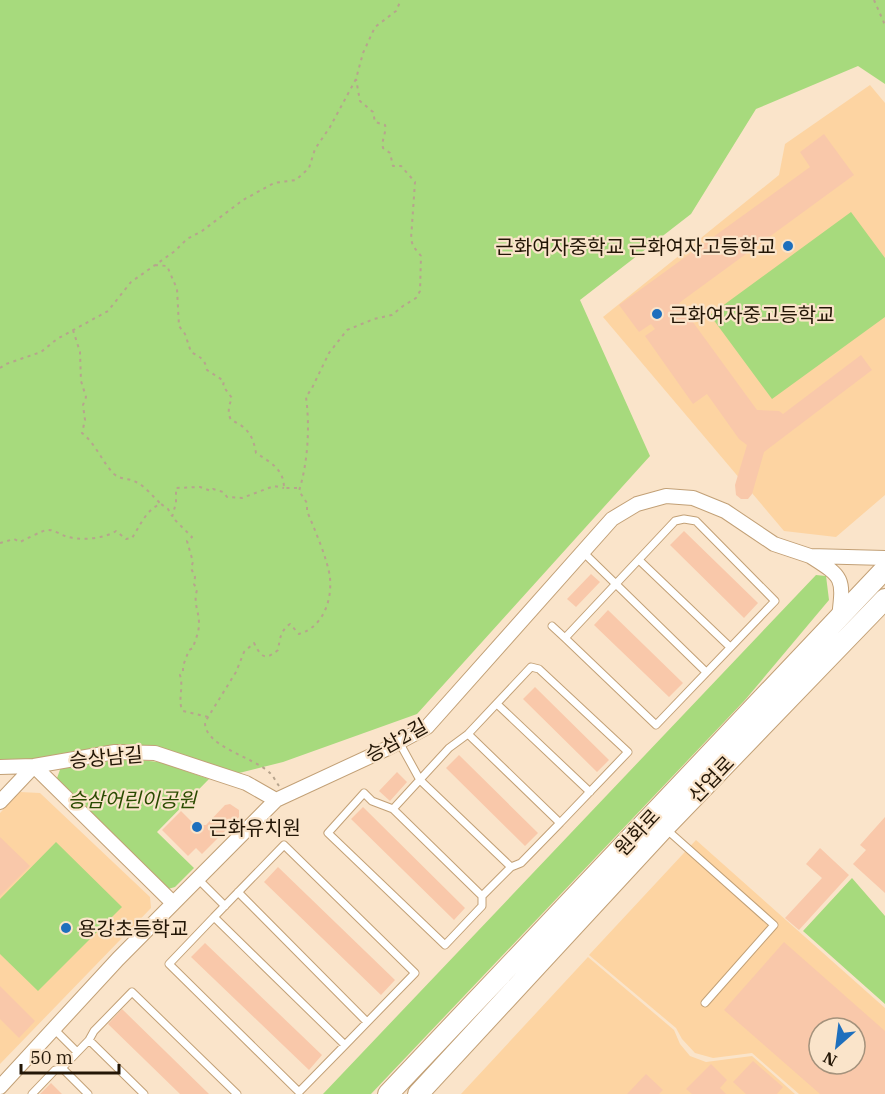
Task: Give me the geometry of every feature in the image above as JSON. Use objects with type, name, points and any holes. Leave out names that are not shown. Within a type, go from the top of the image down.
[{"type":"street","name":"승삼2길","points":[[0,1088],[53,1028],[173,903],[281,798],[427,727],[612,519],[637,504],[666,496],[693,498],[725,511],[774,544],[810,556],[885,558]]},
{"type":"street","points":[[810,556],[836,573],[842,590],[839,617]]},
{"type":"street","name":"원화로","points":[[388,1094],[885,569]]},
{"type":"street","name":"산업로","points":[[418,1094],[665,827],[885,599]]},
{"type":"street","name":"승상남길","points":[[0,767],[34,766],[115,752],[155,753],[246,783],[281,798]]},
{"type":"street","points":[[0,802],[34,766],[173,903]]},
{"type":"lane","points":[[552,626],[656,724],[775,601],[696,521],[684,519],[675,521],[565,638]]},
{"type":"lane","points":[[583,552],[706,672]]},
{"type":"lane","points":[[639,560],[730,647]]},
{"type":"lane","points":[[393,809],[449,748],[468,734],[531,667],[539,669],[628,752],[521,863],[511,867],[482,896]]},
{"type":"lane","points":[[497,704],[590,792]]},
{"type":"lane","points":[[468,734],[560,823]]},
{"type":"lane","points":[[399,742],[420,780],[511,867]]},
{"type":"lane","points":[[364,793],[372,801],[393,809],[482,896],[483,906],[445,945],[328,833],[364,793]]},
{"type":"lane","points":[[665,827],[774,925],[705,1003]]},
{"type":"lane","points":[[284,845],[415,973],[299,1092],[169,964],[238,892],[284,845]]},
{"type":"lane","points":[[198,879],[225,906]]},
{"type":"lane","points":[[238,892],[367,1022]]},
{"type":"lane","points":[[214,917],[345,1045]]},
{"type":"lane","points":[[32,1094],[55,1070],[62,1068],[132,992],[237,1094]]},
{"type":"lane","points":[[53,1028],[76,1052]]},
{"type":"lane","points":[[89,1040],[144,1094]]},
{"type":"lane","points":[[62,1068],[88,1094]]},
{"type":"path","points":[[0,368],[41,352],[73,330],[108,311],[131,282],[243,200],[274,183],[296,180],[309,168],[315,148],[330,127],[356,79],[363,53],[375,27],[396,11],[401,0]]},
{"type":"path","points":[[874,0],[885,25]]},
{"type":"path","points":[[281,798],[272,774],[247,757],[214,741],[205,727],[208,717],[237,672],[248,647],[254,643],[259,653],[266,657],[271,656],[278,650],[280,634],[286,627],[290,624],[299,634],[307,632],[325,613],[330,577],[307,511],[307,503],[299,491],[304,476],[306,450],[308,410],[306,397],[329,353],[347,330],[374,319],[392,315],[416,298],[420,291],[421,256],[412,246],[411,239],[415,182],[401,166],[393,166],[390,153],[383,148],[382,142],[386,129],[384,125],[375,122],[373,112],[360,101],[356,79]]},
{"type":"path","points":[[155,265],[166,266],[174,280],[180,326],[190,352],[201,357],[207,370],[224,381],[223,386],[232,398],[229,405],[231,420],[244,425],[252,435],[256,453],[270,460],[284,480],[284,488]]},
{"type":"path","points":[[73,330],[80,352],[81,381],[86,398],[83,405],[85,420],[82,433],[90,440],[112,472],[120,478],[138,482],[168,509],[172,517],[192,537],[187,541],[192,556],[191,568],[195,577],[194,585],[197,590],[194,599],[199,624],[197,640],[194,648],[189,650],[183,672],[180,675],[183,687],[179,704],[183,711],[208,717]]},
{"type":"path","points":[[172,517],[176,503],[176,488],[200,488],[211,491],[213,489],[223,492],[227,497],[242,498],[274,486],[300,488]]},
{"type":"path","points":[[0,543],[14,539],[20,542],[46,530],[67,537],[85,538],[104,536],[116,531],[126,538],[132,538],[148,513],[161,504]]},
{"type":"shaded area","name":"근화여자중학교 근화여자고등학교","points":[[870,85],[885,103],[885,495],[836,537],[784,531],[603,317],[779,175],[785,144]]},
{"type":"shaded area","name":"용강초등학교","points":[[20,792],[40,793],[150,897],[151,908],[0,1064],[0,813]]},
{"type":"shaded area","points":[[696,840],[885,1008],[885,1094],[799,1094],[752,1053],[713,1058],[695,1053],[682,1039],[676,1028],[589,955]]},
{"type":"shaded area","points":[[588,957],[674,1030],[680,1044],[690,1056],[706,1062],[752,1056],[795,1094],[461,1094]]},
{"type":"green space","points":[[0,0],[885,0],[885,84],[858,66],[756,109],[691,214],[580,300],[650,456],[417,714],[283,762],[239,773],[153,746],[0,763]]},
{"type":"green space","points":[[851,212],[885,258],[885,317],[772,399],[710,315]]},
{"type":"green space","points":[[816,575],[826,576],[829,600],[745,700],[371,1094],[323,1094]]},
{"type":"green space","name":"승삼어린이공원","points":[[116,758],[160,762],[209,779],[157,832],[194,868],[175,887],[168,889],[56,781],[62,764]]},
{"type":"green space","points":[[56,842],[122,907],[38,991],[0,954],[0,899]]},
{"type":"green space","points":[[852,878],[885,916],[885,1004],[803,931]]},
{"type":"building","name":"근화여자중고등학교","points":[[824,134],[854,175],[679,303],[757,410],[779,411],[783,414],[861,355],[872,370],[764,452],[752,494],[748,499],[741,499],[736,495],[735,485],[747,445],[739,439],[707,394],[693,404],[645,336],[655,329],[651,324],[639,332],[619,305],[810,167],[800,152]]},
{"type":"building","points":[[684,531],[758,603],[744,618],[670,545]]},
{"type":"building","points":[[591,574],[600,582],[576,607],[567,599]]},
{"type":"building","points":[[608,610],[683,683],[669,697],[594,625]]},
{"type":"building","points":[[535,687],[609,760],[597,772],[523,699]]},
{"type":"building","points":[[459,755],[538,833],[525,846],[446,768]]},
{"type":"building","points":[[397,772],[407,782],[390,801],[379,791]]},
{"type":"building","name":"근화유치원","points":[[230,804],[239,810],[239,817],[202,854],[196,848],[188,856],[162,830],[181,811],[195,825],[206,825],[225,805]]},
{"type":"building","points":[[363,807],[465,908],[454,920],[351,819]]},
{"type":"building","points":[[885,817],[885,893],[853,864],[866,850],[860,845]]},
{"type":"building","points":[[0,837],[30,866],[0,896]]},
{"type":"building","points":[[820,848],[849,875],[799,930],[785,918],[822,878],[806,864]]},
{"type":"building","points":[[278,867],[395,980],[381,995],[264,882]]},
{"type":"building","points":[[784,942],[885,1031],[885,1094],[820,1094],[724,1010]]},
{"type":"building","points":[[205,943],[322,1055],[309,1070],[191,957]]},
{"type":"building","points":[[0,986],[35,1021],[19,1038],[0,1019]]},
{"type":"building","points":[[122,1009],[209,1094],[180,1094],[108,1024]]},
{"type":"building","points":[[753,1061],[783,1087],[777,1094],[746,1094],[733,1082]]},
{"type":"building","points":[[711,1064],[727,1080],[720,1088],[726,1094],[692,1094],[686,1089]]},
{"type":"building","points":[[646,1074],[663,1090],[659,1094],[627,1094]]},
{"type":"building","points":[[51,1083],[62,1094],[40,1094]]},
{"type":"place","name":"근화여자중학교 근화여자고등학교","points":[[788,246]]},
{"type":"place","name":"근화여자중고등학교","points":[[657,314]]},
{"type":"place","name":"근화유치원","points":[[197,827]]},
{"type":"place","name":"용강초등학교","points":[[66,928]]}]
